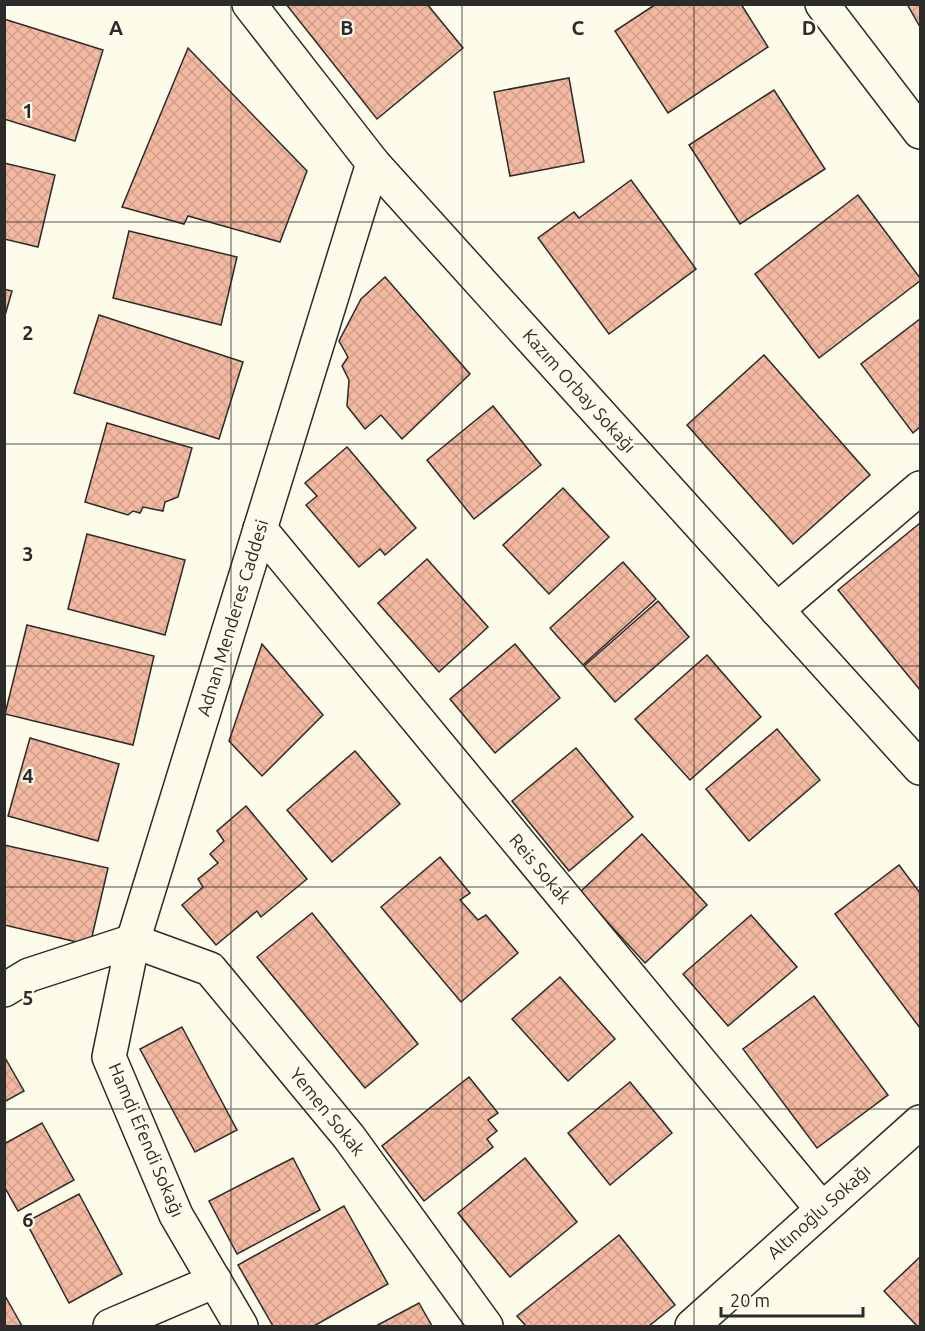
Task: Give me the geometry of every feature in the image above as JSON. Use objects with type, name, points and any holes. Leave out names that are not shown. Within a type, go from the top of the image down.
[{"type":"street","name":"Kazım Orbay Sokağı","points":[[249,4],[373,163],[921,768]]},
{"type":"street","points":[[822,4],[921,132]]},
{"type":"street","name":"Adnan Menderes Caddesi","points":[[133,941],[373,163]]},
{"type":"street","points":[[777,610],[921,488]]},
{"type":"street","name":"Reis Sokak","points":[[260,529],[821,1208]]},
{"type":"street","points":[[4,990],[29,975],[133,941]]},
{"type":"street","name":"Hamdi Efendi Sokağı","points":[[133,941],[109,1057],[176,1215],[241,1326]]},
{"type":"street","name":"Yemen Sokak","points":[[133,941],[210,969],[349,1137],[486,1326]]},
{"type":"street","name":"Altınoğlu Sokağı","points":[[692,1326],[821,1208],[921,1122]]},
{"type":"street","points":[[110,1326],[215,1281]]},
{"type":"building","points":[[286,4],[427,4],[463,48],[377,119]]},
{"type":"building","points":[[656,4],[741,4],[768,47],[668,113],[615,31]]},
{"type":"building","points":[[907,4],[920,4],[920,27]]},
{"type":"building","points":[[4,19],[103,50],[75,141],[4,119]]},
{"type":"building","points":[[188,48],[307,171],[280,242],[188,216],[184,224],[122,207]]},
{"type":"building","points":[[569,78],[584,162],[510,176],[494,92]]},
{"type":"building","points":[[774,90],[825,169],[740,224],[689,145]]},
{"type":"building","points":[[4,163],[55,175],[38,247],[4,239]]},
{"type":"building","points":[[631,180],[696,269],[609,334],[538,238],[574,212],[579,218]]},
{"type":"building","points":[[858,195],[920,281],[819,358],[755,274]]},
{"type":"building","points":[[129,231],[237,257],[221,325],[113,298]]},
{"type":"building","points":[[385,277],[470,374],[402,439],[381,415],[365,429],[347,406],[349,380],[342,366],[348,357],[339,341],[361,299]]},
{"type":"building","points":[[4,289],[12,291],[4,319]]},
{"type":"building","points":[[99,315],[243,362],[219,439],[74,393]]},
{"type":"building","points":[[920,319],[920,427],[913,433],[861,364]]},
{"type":"building","points":[[764,355],[870,475],[793,544],[687,425]]},
{"type":"building","points":[[493,406],[541,465],[474,519],[427,460]]},
{"type":"building","points":[[107,423],[192,448],[178,497],[165,502],[163,511],[143,507],[140,513],[133,511],[128,515],[85,502]]},
{"type":"building","points":[[347,447],[416,528],[385,555],[380,549],[359,567],[306,505],[317,496],[305,483]]},
{"type":"building","points":[[563,488],[609,537],[549,594],[503,545]]},
{"type":"building","points":[[920,523],[920,690],[838,590]]},
{"type":"building","points":[[87,534],[185,560],[165,635],[68,609]]},
{"type":"building","points":[[427,559],[488,627],[439,672],[378,603]]},
{"type":"building","points":[[623,562],[656,599],[583,665],[550,628]]},
{"type":"building","points":[[658,601],[689,637],[615,702],[584,666]]},
{"type":"building","points":[[27,625],[154,656],[133,745],[5,714]]},
{"type":"building","points":[[262,644],[323,715],[262,776],[229,741]]},
{"type":"building","points":[[515,644],[560,698],[495,753],[450,699]]},
{"type":"building","points":[[707,655],[761,717],[690,780],[635,719]]},
{"type":"building","points":[[777,729],[820,780],[749,841],[706,789]]},
{"type":"building","points":[[30,738],[119,764],[98,841],[8,816]]},
{"type":"building","points":[[576,748],[633,817],[569,871],[512,801]]},
{"type":"building","points":[[355,751],[400,804],[332,862],[287,810]]},
{"type":"building","points":[[246,806],[307,879],[261,917],[257,911],[216,945],[182,905],[203,887],[198,879],[218,863],[210,854],[224,841],[217,831]]},
{"type":"building","points":[[642,834],[707,905],[645,963],[580,892]]},
{"type":"building","points":[[4,845],[108,868],[90,945],[4,925]]},
{"type":"building","points":[[440,857],[470,893],[460,900],[478,920],[486,915],[518,953],[461,1002],[381,907]]},
{"type":"building","points":[[899,865],[920,893],[920,1028],[835,914]]},
{"type":"building","points":[[312,913],[418,1044],[365,1088],[257,957]]},
{"type":"building","points":[[751,915],[797,967],[728,1026],[683,974]]},
{"type":"building","points":[[560,977],[615,1039],[568,1081],[512,1019]]},
{"type":"building","points":[[814,996],[888,1095],[817,1148],[743,1049]]},
{"type":"building","points":[[182,1027],[237,1130],[195,1152],[140,1049]]},
{"type":"building","points":[[4,1056],[24,1091],[4,1102]]},
{"type":"building","points":[[469,1077],[498,1113],[488,1120],[497,1131],[487,1139],[493,1147],[424,1201],[382,1146]]},
{"type":"building","points":[[630,1082],[672,1133],[610,1185],[568,1133]]},
{"type":"building","points":[[42,1123],[74,1180],[18,1211],[4,1186],[4,1144]]},
{"type":"building","points":[[293,1158],[320,1210],[237,1254],[209,1201]]},
{"type":"building","points":[[525,1158],[577,1222],[510,1277],[458,1213]]},
{"type":"building","points":[[79,1194],[122,1274],[69,1303],[26,1222]]},
{"type":"building","points":[[344,1206],[388,1284],[314,1326],[273,1326],[238,1265]]},
{"type":"building","points":[[619,1235],[675,1305],[649,1326],[526,1326],[517,1316]]},
{"type":"building","points":[[920,1257],[920,1326],[917,1326],[884,1291]]},
{"type":"building","points":[[4,1294],[22,1326],[4,1326]]},
{"type":"building","points":[[419,1303],[432,1326],[376,1326]]}]
